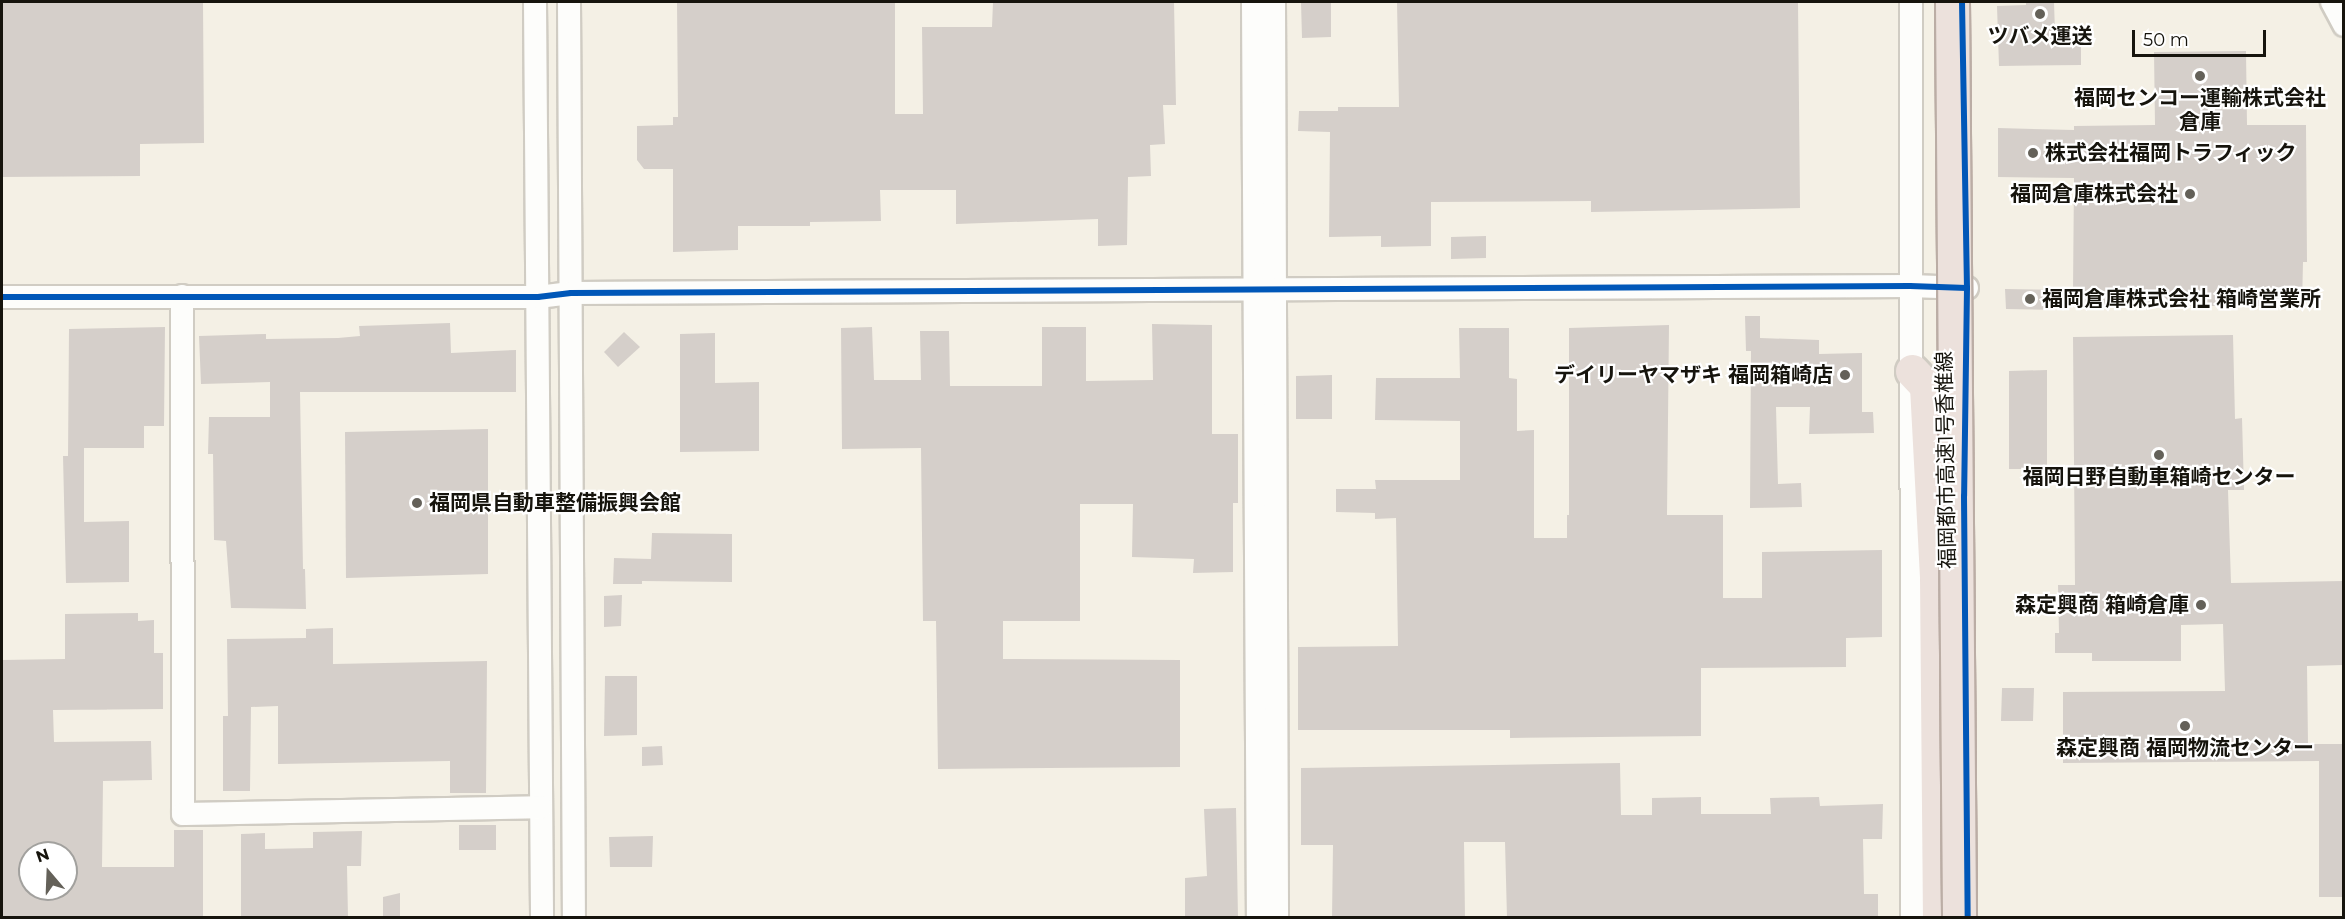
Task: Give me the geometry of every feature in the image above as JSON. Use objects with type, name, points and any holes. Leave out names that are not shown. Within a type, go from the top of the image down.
[{"type":"highway","name":"福岡都市高速1号香椎線","points":[[1952,2],[1959,918]]},
{"type":"highway","name":"福岡都市高速1号香椎線","points":[[1960,2],[1968,918]]},
{"type":"highway","points":[[1912,371],[1926,386],[1938,687],[1939,918]]},
{"type":"street","points":[[535,2],[542,918]]},
{"type":"street","points":[[569,2],[574,918]]},
{"type":"street","points":[[1253,2],[1264,290],[1277,918]]},
{"type":"street","points":[[1258,918],[1264,290],[1274,2]]},
{"type":"street","points":[[1911,2],[1912,918]]},
{"type":"street","points":[[1960,2],[1967,288],[1964,496],[1968,918]]},
{"type":"street","points":[[2332,2],[2343,25]]},
{"type":"street","points":[[2,297],[538,297],[571,293],[1910,286],[1967,288]]},
{"type":"street","points":[[182,296],[183,814],[542,807]]},
{"type":"building","points":[[2,2],[203,2],[204,143],[140,144],[140,176],[2,177]]},
{"type":"building","points":[[677,2],[895,2],[895,114],[923,114],[922,27],[992,27],[993,2],[1174,2],[1176,105],[1163,105],[1165,144],[1150,145],[1151,176],[1128,177],[1127,245],[1098,246],[1098,219],[956,224],[956,190],[880,190],[881,221],[810,222],[810,226],[738,226],[738,250],[673,252],[673,169],[644,169],[637,160],[637,126],[673,125],[673,117],[678,117]]},
{"type":"building","points":[[1301,2],[1331,2],[1331,37],[1302,38]]},
{"type":"building","points":[[1397,2],[1798,2],[1800,208],[1591,212],[1591,201],[1431,202],[1431,246],[1381,247],[1381,236],[1329,237],[1330,132],[1298,131],[1299,111],[1338,111],[1338,107],[1399,107]]},
{"type":"building","points":[[2026,2],[2054,2],[2055,33],[2081,32],[2081,65],[1999,66],[1997,6],[2026,5]]},
{"type":"building","points":[[2246,51],[2247,125],[2306,125],[2307,262],[2303,262],[2302,306],[2055,306],[2055,310],[2006,309],[2005,289],[2073,290],[2074,178],[1998,177],[1998,128],[2074,130],[2074,126],[2155,125],[2154,52]]},
{"type":"building","points":[[1486,236],[1486,258],[1451,259],[1451,237]]},
{"type":"building","points":[[1745,316],[1760,316],[1760,338],[1819,340],[1819,354],[1862,353],[1862,412],[1873,412],[1874,433],[1809,434],[1810,407],[1776,407],[1778,484],[1801,483],[1802,507],[1750,508],[1751,351],[1746,351]]},
{"type":"building","points":[[450,323],[451,353],[516,350],[516,392],[300,392],[303,569],[305,569],[306,609],[231,608],[226,541],[214,540],[213,454],[208,454],[209,417],[270,417],[270,382],[201,384],[199,336],[266,334],[266,339],[338,338],[360,336],[359,326]]},
{"type":"building","points":[[1152,324],[1212,325],[1212,434],[1238,434],[1238,503],[1233,503],[1233,572],[1193,573],[1194,559],[1132,557],[1133,504],[1080,504],[1080,621],[1003,621],[1003,659],[1180,660],[1180,767],[938,769],[936,621],[923,621],[921,448],[842,449],[841,328],[872,327],[874,380],[921,380],[920,331],[949,331],[950,386],[1042,386],[1042,327],[1086,327],[1086,381],[1153,380]]},
{"type":"building","points":[[1669,325],[1667,515],[1723,515],[1723,598],[1762,598],[1762,552],[1882,550],[1882,637],[1846,638],[1846,667],[1701,668],[1701,736],[1510,738],[1510,730],[1298,730],[1298,647],[1398,646],[1396,518],[1375,519],[1375,513],[1336,512],[1336,489],[1376,489],[1375,480],[1460,480],[1460,421],[1375,420],[1376,378],[1460,378],[1459,328],[1509,328],[1509,378],[1517,379],[1517,431],[1534,430],[1534,538],[1567,538],[1569,328]]},
{"type":"building","points":[[165,327],[164,426],[144,426],[144,448],[84,448],[84,522],[129,521],[129,582],[66,583],[63,456],[68,456],[69,329]]},
{"type":"building","points":[[624,332],[640,347],[618,367],[604,352]]},
{"type":"building","points":[[715,333],[715,383],[759,382],[759,451],[680,452],[680,334]]},
{"type":"building","points":[[2233,335],[2235,419],[2242,418],[2244,490],[2228,490],[2231,583],[2343,581],[2343,665],[2307,666],[2308,744],[2343,744],[2343,897],[2319,897],[2319,761],[2063,763],[2063,692],[2225,691],[2223,624],[2181,625],[2181,661],[2092,661],[2092,653],[2055,653],[2055,633],[2059,633],[2058,585],[2075,585],[2073,337]]},
{"type":"building","points":[[2047,370],[2047,469],[2009,469],[2009,371]]},
{"type":"building","points":[[1332,375],[1332,419],[1296,419],[1296,376]]},
{"type":"building","name":"福岡県自動車整備振興会館","points":[[488,429],[488,574],[346,578],[345,432]]},
{"type":"building","points":[[652,533],[732,534],[732,582],[642,581],[642,584],[613,584],[614,558],[651,559]]},
{"type":"building","points":[[622,595],[621,626],[604,627],[604,596]]},
{"type":"building","points":[[138,613],[138,621],[154,620],[154,653],[163,653],[163,709],[53,710],[54,742],[151,741],[152,780],[103,781],[102,867],[174,867],[174,830],[203,830],[203,918],[2,918],[2,660],[65,659],[65,614]]},
{"type":"building","points":[[333,628],[333,664],[487,661],[486,793],[450,793],[450,761],[278,764],[278,706],[251,707],[250,791],[223,791],[223,716],[228,716],[227,639],[306,638],[306,629]]},
{"type":"building","points":[[605,676],[637,676],[637,735],[604,736]]},
{"type":"building","points":[[2002,688],[2034,688],[2033,721],[2001,721]]},
{"type":"building","points":[[662,746],[663,765],[642,766],[642,747]]},
{"type":"building","points":[[1620,763],[1621,815],[1652,815],[1652,798],[1701,797],[1701,814],[1771,814],[1770,798],[1819,797],[1820,806],[1883,804],[1882,839],[1863,839],[1864,894],[1878,894],[1878,918],[1507,918],[1505,842],[1464,842],[1465,918],[1332,918],[1333,845],[1301,845],[1301,768]]},
{"type":"building","points":[[1236,808],[1238,918],[1185,918],[1185,878],[1207,876],[1204,809]]},
{"type":"building","points":[[459,825],[496,825],[496,850],[459,850]]},
{"type":"building","points":[[362,831],[361,866],[347,866],[348,918],[241,918],[241,834],[265,833],[265,849],[313,848],[313,832]]},
{"type":"building","points":[[653,836],[652,867],[610,867],[609,837]]},
{"type":"building","points":[[400,893],[400,918],[383,918],[383,897]]},
{"type":"cycle path","points":[[1962,2],[1967,288],[1964,496],[1968,918]]},
{"type":"cycle path","points":[[2,297],[538,297],[571,293],[1910,286],[1967,288]]},
{"type":"place","name":"ツバメ運送","points":[[2040,14]]},
{"type":"place","name":"福岡センコー運輸株式会社 倉庫","points":[[2200,76]]},
{"type":"place","name":"株式会社福岡トラフィック","points":[[2033,153]]},
{"type":"place","name":"福岡倉庫株式会社","points":[[2190,194]]},
{"type":"place","name":"福岡倉庫株式会社 箱崎営業所","points":[[2030,299]]},
{"type":"place","name":"デイリーヤマザキ 福岡箱崎店","points":[[1845,375]]},
{"type":"place","name":"福岡日野自動車箱崎センター","points":[[2159,455]]},
{"type":"place","name":"福岡県自動車整備振興会館","points":[[417,503]]},
{"type":"place","name":"森定興商 箱崎倉庫","points":[[2201,605]]},
{"type":"place","name":"森定興商 福岡物流センター","points":[[2185,726]]}]
